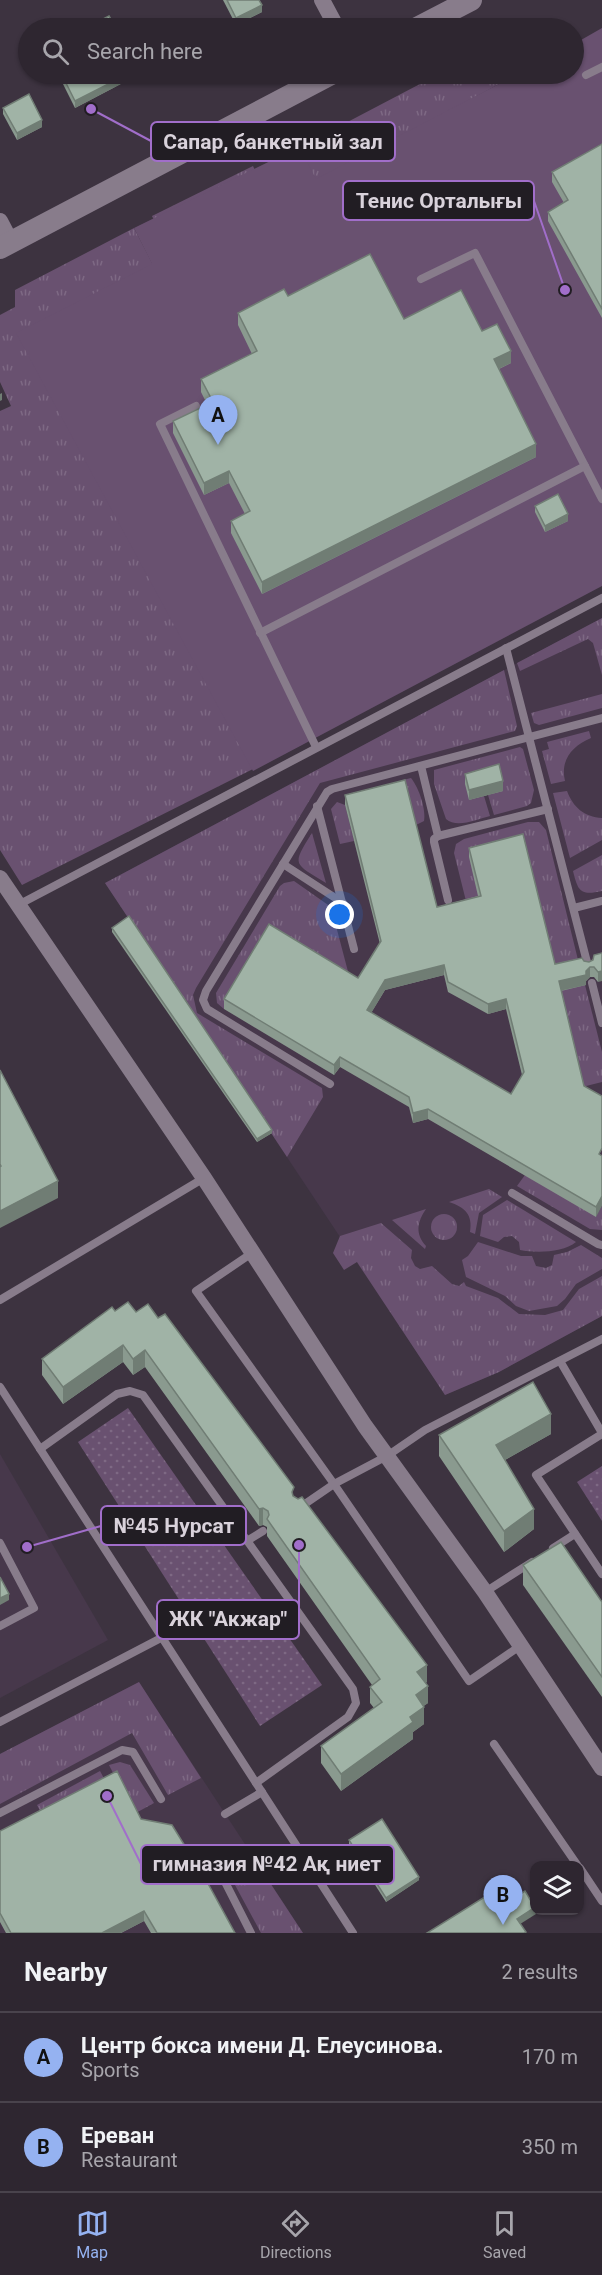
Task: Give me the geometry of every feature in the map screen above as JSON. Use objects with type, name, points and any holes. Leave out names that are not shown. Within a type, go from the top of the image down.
[{"type":"main road","points":[[436,18],[471,0]]},
{"type":"main road","points":[[6,245],[312,84]]},
{"type":"street","points":[[322,0],[332,18]]},
{"type":"street","points":[[0,221],[6,245]]},
{"type":"street","points":[[0,880],[204,1178],[387,1456],[485,1592],[602,1768]]},
{"type":"lane","points":[[586,75],[602,67]]},
{"type":"lane","points":[[421,279],[475,253],[602,499]]},
{"type":"lane","points":[[196,406],[160,424],[316,747]]},
{"type":"lane","points":[[261,633],[585,466]]},
{"type":"lane","points":[[18,905],[602,598]]},
{"type":"lane","points":[[506,648],[588,966]]},
{"type":"lane","points":[[330,1084],[207,1009],[203,1000],[206,991],[327,792],[602,718]]},
{"type":"lane","points":[[421,766],[438,836]]},
{"type":"lane","points":[[317,806],[354,949]]},
{"type":"lane","points":[[448,900],[434,839],[438,836],[548,809]]},
{"type":"lane","points":[[283,864],[343,903]]},
{"type":"lane","points":[[574,908],[602,901]]},
{"type":"lane","points":[[592,983],[602,1023]]},
{"type":"lane","points":[[0,1300],[204,1178]]},
{"type":"lane","points":[[512,1193],[602,1245]]},
{"type":"lane","points":[[252,1252],[196,1291],[334,1484],[469,1681],[520,1646]]},
{"type":"lane","points":[[298,1509],[334,1484],[387,1456],[425,1430],[602,1339]]},
{"type":"lane","points":[[560,1361],[602,1434],[536,1475],[602,1574]]},
{"type":"lane","points":[[0,1387],[160,1638],[354,1933]]},
{"type":"lane","points":[[40,1449],[117,1395],[130,1391],[142,1395],[353,1689],[356,1703],[348,1717],[256,1783]]},
{"type":"lane","points":[[247,1541],[263,1531]]},
{"type":"lane","points":[[485,1592],[575,1534]]},
{"type":"lane","points":[[0,1543],[34,1608],[0,1626]]},
{"type":"lane","points":[[0,1722],[160,1638]]},
{"type":"lane","points":[[494,1744],[575,1861]]},
{"type":"lane","points":[[0,1813],[122,1750],[133,1752],[161,1799]]},
{"type":"lane","points":[[225,1814],[262,1792]]},
{"type":"lane","points":[[584,1874],[602,1901]]},
{"type":"lane","points":[[224,1880],[251,1933]]},
{"type":"shaded area","points":[[602,618],[602,1316],[499,1372],[445,1395],[105,883]]},
{"type":"shaded area","points":[[0,1454],[108,1640],[0,1698]]},
{"type":"shaded area","points":[[139,1682],[303,1933],[0,1933],[0,1754]]},
{"type":"green space","points":[[602,28],[602,586],[253,771],[16,333],[152,264],[134,228],[299,147],[316,179],[499,84],[584,84],[584,38]]},
{"type":"green space","points":[[420,84],[499,84],[421,126],[300,197],[277,159]]},
{"type":"green space","points":[[253,166],[261,183],[161,235],[152,216]]},
{"type":"green space","points":[[134,228],[152,263],[301,745],[22,885],[0,850],[0,411],[11,406],[0,382],[0,315],[15,307],[15,290]]},
{"type":"green space","points":[[602,618],[602,675],[593,643],[588,639],[520,671],[517,663]]},
{"type":"green space","points":[[504,670],[517,726],[515,731],[320,783],[196,988],[193,995],[197,1013],[322,1088],[323,1097],[287,1157],[105,883]]},
{"type":"green space","points":[[602,694],[602,708],[539,725],[534,723],[531,713]]},
{"type":"green space","points":[[589,731],[591,738],[578,745],[566,760],[565,781],[551,784],[542,751],[549,749],[547,742]]},
{"type":"green space","points":[[520,747],[523,749],[534,790],[531,803],[494,815],[488,795],[503,790],[469,800],[484,796],[490,816],[461,823],[446,819],[434,784],[434,770]]},
{"type":"green space","points":[[411,778],[417,787],[424,811],[424,821],[414,826],[403,780]]},
{"type":"green space","points":[[567,791],[572,802],[580,810],[590,816],[602,818],[602,840],[570,858],[553,793]]},
{"type":"green space","points":[[337,802],[345,805],[354,841],[340,844],[331,809]]},
{"type":"green space","points":[[528,822],[539,822],[546,830],[580,968],[555,974],[481,906],[468,909],[454,853],[456,844],[464,839]]},
{"type":"green space","points":[[312,833],[326,883],[299,863],[301,852]]},
{"type":"green space","points":[[602,855],[602,891],[584,892],[579,887],[573,871]]},
{"type":"green space","points":[[294,881],[331,907],[351,983],[269,934],[224,1009],[217,1003],[216,993],[280,886]]},
{"type":"green space","points":[[585,985],[602,1052],[602,1082],[582,1087],[559,991]]},
{"type":"green space","points":[[525,1175],[596,1216],[602,1206],[602,1230],[590,1229],[517,1186]]},
{"type":"green space","points":[[489,1189],[502,1197],[479,1213],[475,1234],[470,1232],[471,1226],[467,1212],[449,1202]]},
{"type":"green space","points":[[507,1200],[576,1242],[557,1250],[533,1252],[520,1250],[519,1242],[512,1236],[504,1237],[498,1242],[480,1236],[483,1215]]},
{"type":"green space","points":[[426,1209],[418,1228],[420,1237],[426,1246],[425,1249],[392,1220]]},
{"type":"green space","points":[[444,1214],[453,1218],[457,1227],[453,1236],[444,1240],[435,1236],[431,1227],[435,1218]]},
{"type":"green space","points":[[381,1223],[412,1250],[411,1258],[415,1266],[420,1269],[432,1266],[452,1284],[459,1286],[464,1282],[466,1286],[498,1298],[519,1314],[545,1315],[563,1310],[579,1289],[602,1276],[602,1316],[499,1372],[445,1395],[357,1262],[344,1270],[333,1253],[340,1236]]},
{"type":"green space","points":[[478,1242],[521,1256],[532,1256],[536,1266],[546,1268],[552,1265],[554,1255],[581,1245],[602,1258],[602,1269],[576,1284],[557,1306],[529,1311],[516,1306],[505,1296],[466,1277],[462,1260],[468,1256]]},
{"type":"green space","points":[[128,1408],[322,1685],[260,1726],[78,1442]]},
{"type":"green space","points":[[602,1466],[602,1521],[577,1482]]},
{"type":"green space","points":[[139,1682],[201,1778],[168,1795],[132,1733],[0,1804],[0,1754]]},
{"type":"green space","points":[[120,1762],[130,1765],[154,1803],[134,1814],[109,1765]]},
{"type":"green space","points":[[100,1771],[108,1786],[44,1818],[37,1805]]},
{"type":"green space","points":[[257,1863],[303,1933],[261,1933],[235,1885],[238,1872]]},
{"type":"building","points":[[227,0],[259,0],[262,5],[236,18]]},
{"type":"building","points":[[66,84],[108,84],[75,101]]},
{"type":"building","points":[[29,94],[42,120],[17,133],[3,108]]},
{"type":"building","points":[[602,144],[602,309],[548,212],[568,200],[552,172]]},
{"type":"building","points":[[370,254],[404,319],[461,290],[482,331],[497,324],[511,351],[494,359],[536,444],[262,582],[231,521],[250,511],[229,471],[204,483],[173,421],[213,402],[201,379],[257,351],[238,313],[284,289],[288,296]]},
{"type":"building","points":[[558,494],[568,514],[545,526],[535,506]]},
{"type":"building","points":[[499,764],[503,781],[469,790],[465,774]]},
{"type":"building","points":[[405,780],[437,907],[481,896],[469,848],[523,834],[555,964],[582,958],[589,962],[593,960],[594,955],[602,953],[602,971],[598,972],[594,967],[590,967],[586,975],[559,981],[584,1086],[602,1096],[602,1148],[599,1154],[602,1156],[602,1196],[596,1207],[428,1109],[413,1113],[409,1097],[340,1057],[334,1065],[224,999],[269,924],[358,978],[381,941],[345,795]],"holes":[[[444,965],[448,982],[488,1004],[506,999],[524,1072],[511,1094],[367,1010],[385,980]]]},
{"type":"building","points":[[129,916],[272,1130],[257,1139],[112,928]]},
{"type":"building","points":[[0,1070],[58,1181],[0,1211],[1,1166]]},
{"type":"building","points":[[128,1302],[136,1312],[148,1304],[158,1318],[165,1314],[294,1487],[293,1496],[298,1499],[302,1497],[427,1665],[417,1672],[428,1686],[416,1695],[424,1707],[410,1717],[413,1722],[341,1774],[321,1746],[382,1702],[370,1687],[380,1679],[267,1519],[268,1511],[263,1508],[259,1509],[145,1350],[133,1359],[123,1345],[63,1387],[42,1359],[112,1307],[115,1311]]},
{"type":"building","points":[[533,1382],[551,1414],[496,1445],[534,1509],[504,1531],[439,1435]]},
{"type":"building","points":[[561,1542],[602,1602],[602,1677],[523,1565]]},
{"type":"building","points":[[0,1577],[9,1594],[0,1598]]},
{"type":"building","points":[[117,1771],[141,1819],[172,1825],[235,1933],[157,1933],[144,1911],[102,1933],[11,1933],[0,1913],[0,1831]]},
{"type":"building","points":[[382,1819],[419,1877],[386,1898],[349,1840]]},
{"type":"building","points":[[499,1888],[508,1902],[525,1891],[530,1899],[530,1911],[517,1919],[526,1932],[524,1933],[427,1933]]},
{"type":"place","name":"Сапар, банкетный зал","points":[[91,109]]},
{"type":"place","name":"Тенис Орталығы","points":[[565,290]]},
{"type":"place","name":"Центр бокса имени Д. Елеусинова.","points":[[218,445]]},
{"type":"place","name":"ЖК \"Акжар\"","points":[[299,1545]]},
{"type":"place","name":"№45 Нурсат","points":[[27,1547]]},
{"type":"place","name":"гимназия №42 Ақ ниет","points":[[107,1796]]},
{"type":"place","name":"Ереван","points":[[503,1925]]}]
